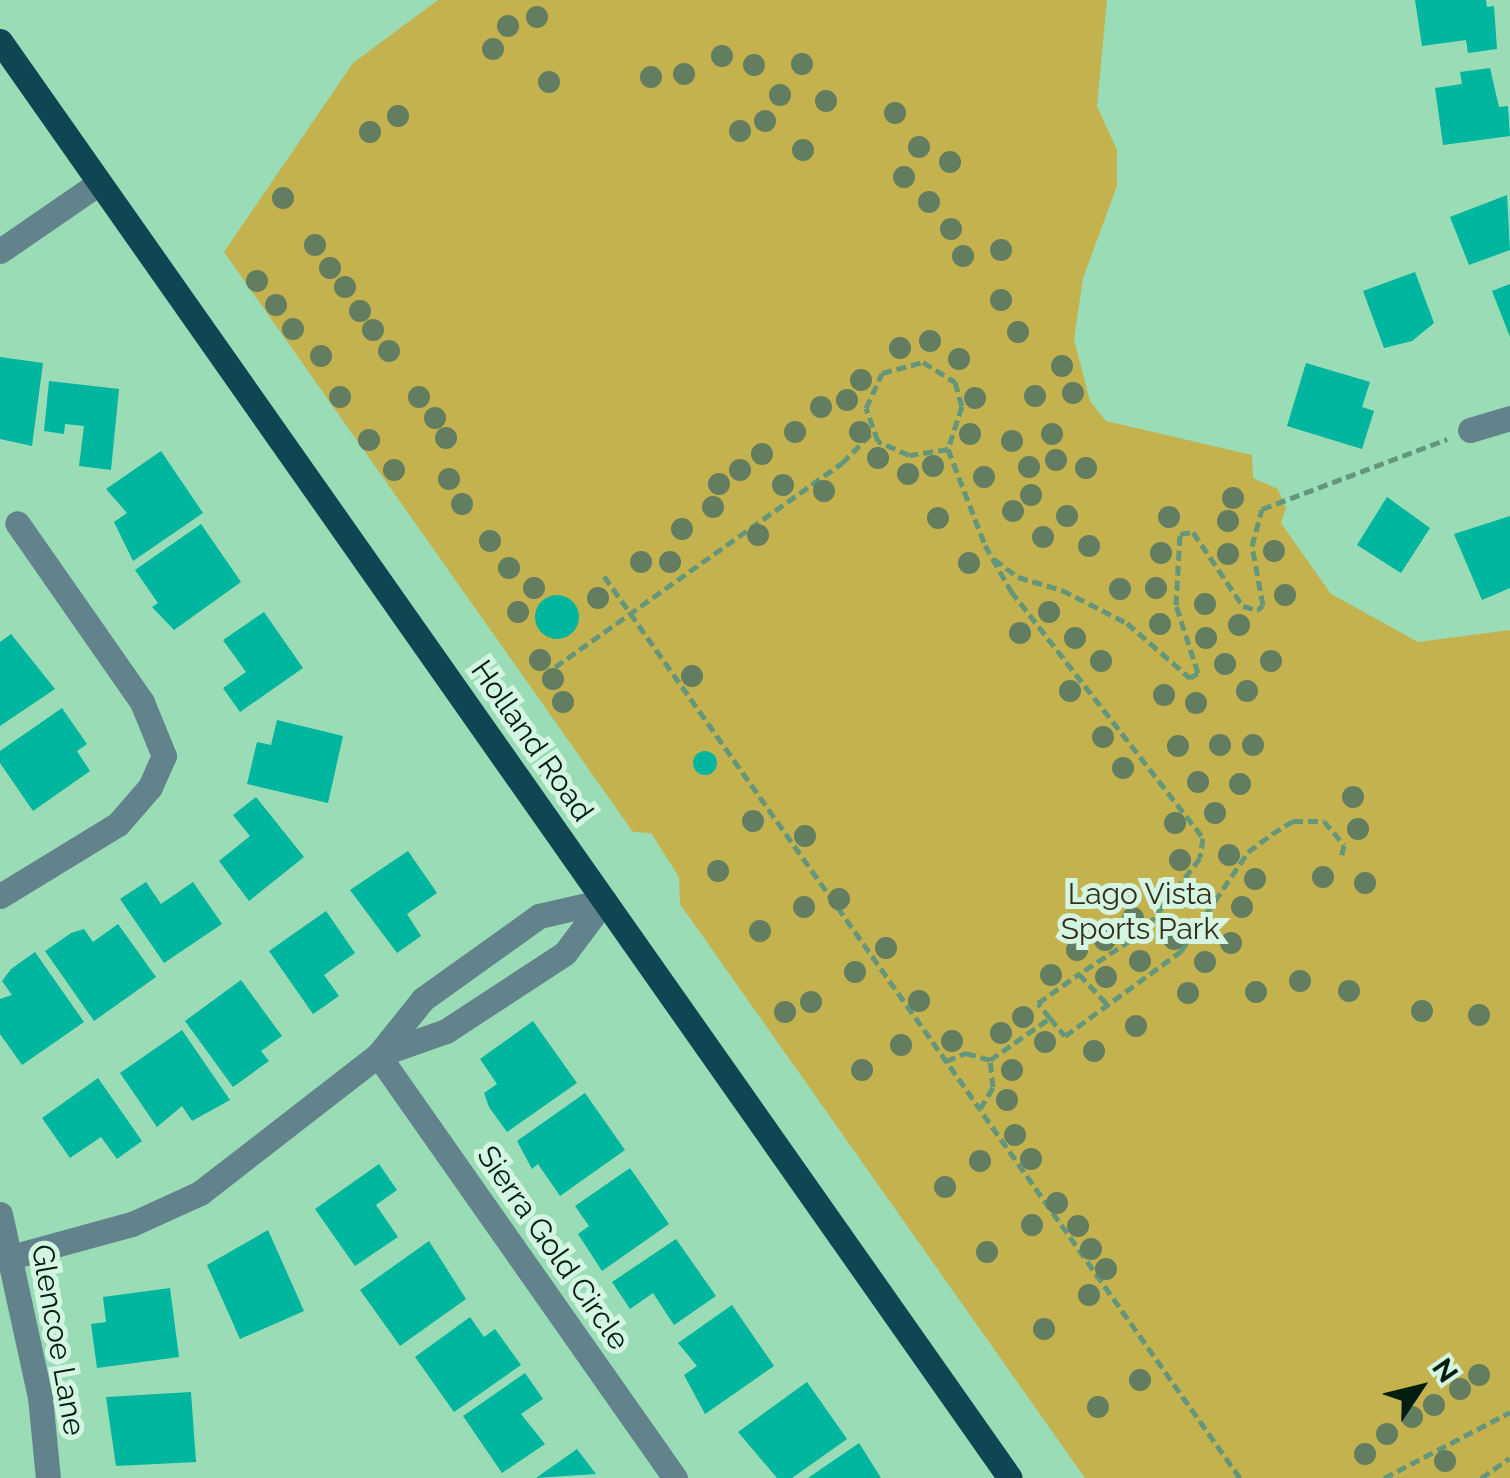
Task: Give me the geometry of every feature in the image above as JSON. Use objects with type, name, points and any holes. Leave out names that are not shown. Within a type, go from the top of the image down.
[{"type":"main road","name":"Holland Road","points":[[0,41],[1010,1478]]},
{"type":"street","points":[[0,251],[99,182]]},
{"type":"street","points":[[1470,430],[1510,418]]},
{"type":"street","points":[[0,896],[118,824],[150,787],[164,756],[142,702],[17,523]]},
{"type":"street","points":[[7,1258],[132,1224],[200,1193],[378,1055],[423,999],[540,916],[604,901]]},
{"type":"street","points":[[378,1055],[446,1031],[565,954],[604,901]]},
{"type":"street","name":"Sierra Gold Circle","points":[[378,1055],[675,1478]]},
{"type":"street","name":"Glencoe Lane","points":[[0,1214],[40,1398],[48,1478]]},
{"type":"path","points":[[948,449],[909,456],[872,433],[866,408],[882,374],[922,362],[955,382],[962,406],[948,449],[991,557],[1008,586],[1203,838],[1200,858],[1155,918],[1038,1003],[1065,1036],[1181,951],[1248,852],[1292,821],[1324,822],[1344,845],[1341,858]]},
{"type":"path","points":[[991,557],[1018,577],[1062,590],[1127,622],[1190,678],[1198,673],[1176,605],[1180,534],[1193,532],[1243,606],[1258,610],[1263,605],[1252,546],[1262,509],[1470,430]]},
{"type":"path","points":[[554,667],[842,463],[872,433]]},
{"type":"path","points":[[604,576],[1240,1478]]},
{"type":"path","points":[[1008,586],[1018,577]]},
{"type":"path","points":[[1080,974],[1106,1003]]},
{"type":"path","points":[[990,1060],[1050,1018]]},
{"type":"path","points":[[946,1061],[966,1053],[990,1060]]},
{"type":"path","points":[[980,1108],[993,1087],[990,1060]]},
{"type":"path","points":[[1384,1478],[1510,1412]]},
{"type":"path","points":[[1481,1478],[1510,1458]]},
{"type":"green space","name":"Lago Vista Sports Park","points":[[438,0],[1107,0],[1097,106],[1117,150],[1117,186],[1083,278],[1074,339],[1090,401],[1106,421],[1252,455],[1253,478],[1278,489],[1286,508],[1281,523],[1331,594],[1418,642],[1510,630],[1510,1478],[1085,1478],[680,904],[679,877],[651,833],[633,832],[224,252],[353,63]]},
{"type":"building","points":[[1415,0],[1486,0],[1487,7],[1494,6],[1497,49],[1468,53],[1466,40],[1422,46]]},
{"type":"building","points":[[1490,68],[1499,107],[1508,106],[1510,136],[1443,145],[1435,88],[1462,84],[1460,72]]},
{"type":"building","points":[[1507,195],[1510,250],[1469,265],[1450,217]]},
{"type":"building","points":[[1415,272],[1434,323],[1412,341],[1384,348],[1363,291]]},
{"type":"building","points":[[1510,284],[1510,337],[1492,291]]},
{"type":"building","points":[[0,357],[43,363],[32,446],[0,439]]},
{"type":"building","points":[[1306,363],[1370,382],[1362,407],[1374,411],[1362,449],[1287,426]]},
{"type":"building","points":[[49,381],[119,389],[111,470],[79,466],[84,426],[65,424],[64,434],[44,431]]},
{"type":"building","points":[[161,451],[203,513],[133,561],[114,522],[127,513],[106,489]]},
{"type":"building","points":[[1387,497],[1430,528],[1401,573],[1357,545]]},
{"type":"building","points":[[1510,516],[1510,588],[1482,600],[1454,534]]},
{"type":"building","points":[[201,524],[241,582],[174,630],[152,607],[158,603],[135,570]]},
{"type":"building","points":[[557,595],[573,601],[579,617],[573,633],[557,639],[541,633],[535,617],[541,601]]},
{"type":"building","points":[[264,612],[303,668],[240,712],[223,688],[246,672],[223,640]]},
{"type":"building","points":[[11,634],[55,689],[0,726],[0,642]]},
{"type":"building","points":[[62,708],[87,744],[77,751],[90,771],[33,811],[0,763],[0,751]]},
{"type":"building","points":[[277,720],[343,736],[328,803],[247,784],[257,742],[271,745]]},
{"type":"building","points":[[705,751],[714,754],[714,772],[705,775],[696,772],[693,763],[696,754]]},
{"type":"building","points":[[256,797],[304,857],[249,901],[219,861],[250,836],[233,815]]},
{"type":"building","points":[[408,851],[437,893],[407,914],[421,936],[397,953],[350,890]]},
{"type":"building","points":[[146,882],[161,904],[193,882],[222,924],[164,963],[120,899]]},
{"type":"building","points":[[326,911],[355,953],[324,975],[339,996],[313,1014],[269,951]]},
{"type":"building","points":[[118,924],[156,977],[94,1021],[45,951],[84,929],[93,942]]},
{"type":"building","points":[[35,952],[84,1022],[22,1065],[0,1034],[0,999],[12,995],[2,981],[11,969]]},
{"type":"building","points":[[241,980],[282,1036],[261,1051],[269,1061],[233,1087],[185,1021]]},
{"type":"building","points":[[533,1021],[577,1083],[507,1132],[489,1107],[484,1093],[497,1084],[480,1059]]},
{"type":"building","points":[[182,1030],[230,1100],[192,1121],[182,1106],[157,1127],[120,1073]]},
{"type":"building","points":[[98,1078],[142,1141],[117,1159],[101,1137],[70,1158],[42,1118]]},
{"type":"building","points":[[585,1093],[625,1150],[560,1196],[538,1164],[532,1169],[517,1141]]},
{"type":"building","points":[[379,1164],[397,1190],[376,1205],[398,1237],[355,1266],[315,1209]]},
{"type":"building","points":[[630,1168],[669,1224],[602,1271],[578,1234],[589,1226],[575,1206]]},
{"type":"building","points":[[268,1230],[304,1311],[240,1339],[207,1265]]},
{"type":"building","points":[[676,1239],[716,1296],[674,1325],[653,1293],[630,1309],[612,1282]]},
{"type":"building","points":[[429,1241],[466,1299],[400,1346],[360,1290]]},
{"type":"building","points":[[170,1288],[179,1357],[97,1368],[91,1324],[106,1322],[103,1297]]},
{"type":"building","points":[[732,1305],[774,1366],[705,1414],[684,1375],[697,1366],[678,1343]]},
{"type":"building","points":[[470,1317],[484,1337],[495,1329],[521,1365],[454,1412],[415,1357]]},
{"type":"building","points":[[525,1373],[543,1399],[521,1414],[545,1444],[502,1473],[463,1416]]},
{"type":"building","points":[[807,1382],[847,1439],[792,1478],[777,1478],[738,1432]]},
{"type":"building","points":[[191,1392],[196,1462],[116,1466],[106,1397]]},
{"type":"building","points":[[859,1443],[881,1478],[808,1478]]},
{"type":"building","points":[[577,1449],[596,1474],[536,1478]]}]
